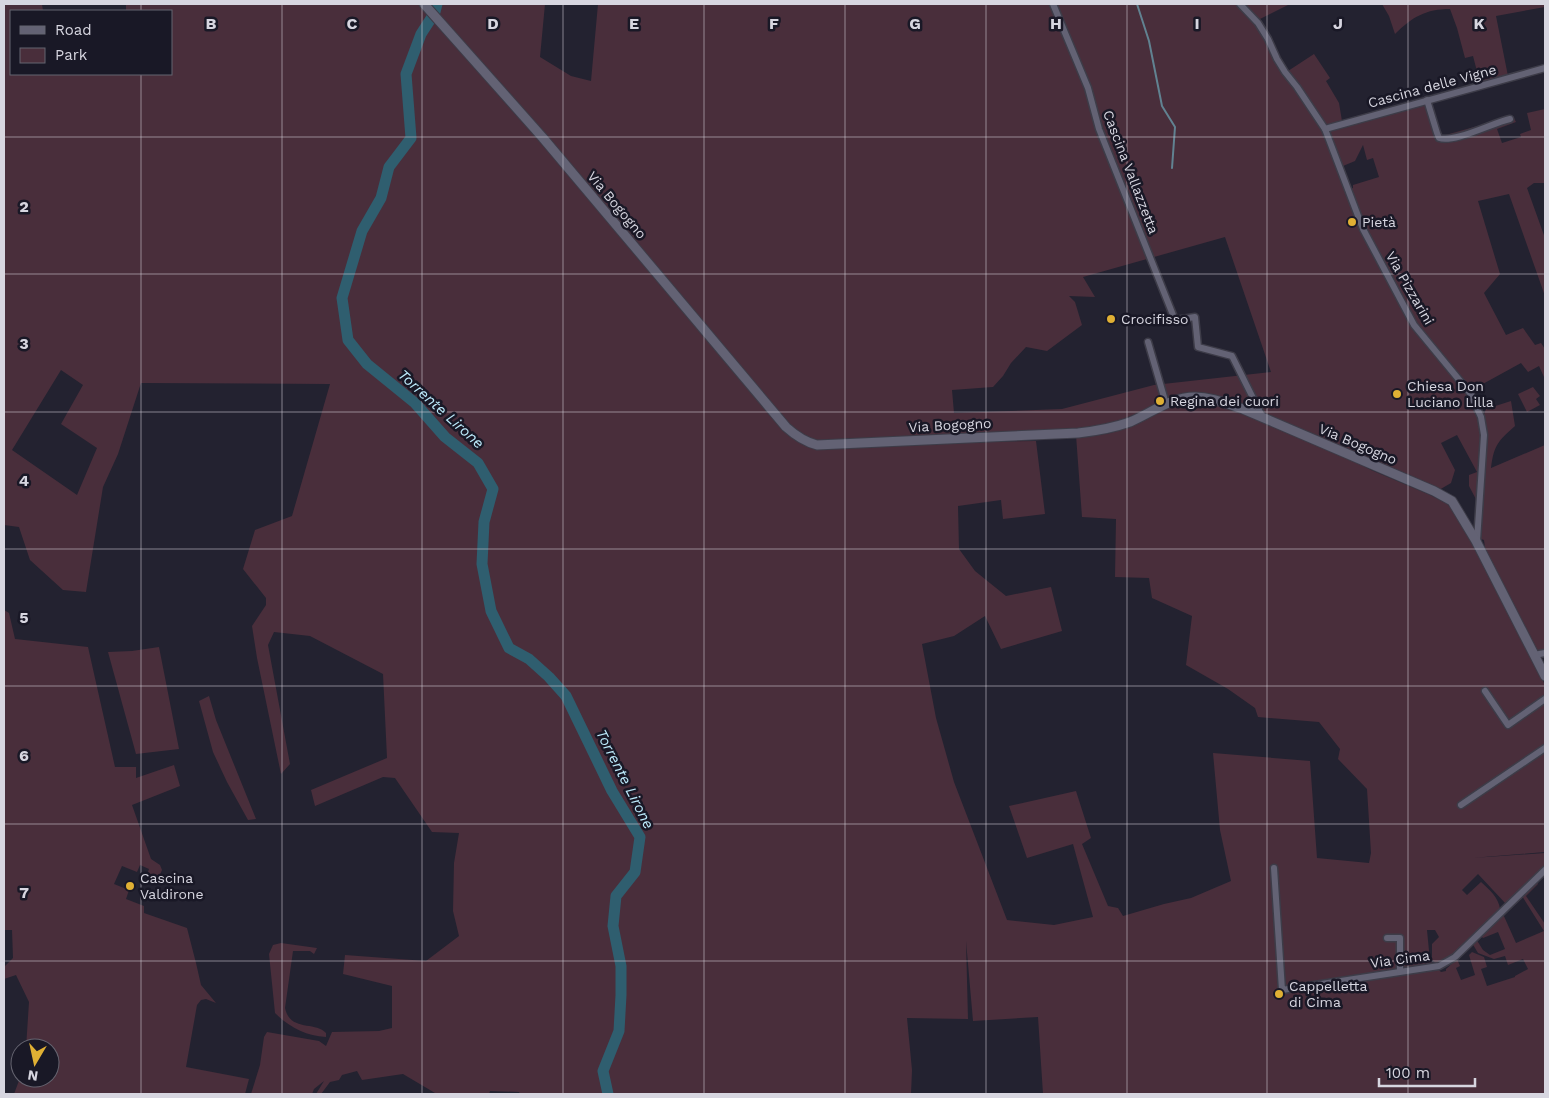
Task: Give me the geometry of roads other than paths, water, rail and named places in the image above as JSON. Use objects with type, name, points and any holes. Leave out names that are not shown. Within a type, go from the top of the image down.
[{"type":"main road","name":"Via Bogogno","points":[[424,4],[543,138],[786,427],[806,442],[817,446],[1097,431],[1106,430],[1132,421],[1166,404],[1184,398],[1214,399],[1434,491],[1452,501],[1476,542],[1545,676]]},
{"type":"street","name":"Cascina Vallazzetta","points":[[1053,4],[1088,88],[1099,129],[1176,320],[1194,317],[1198,347],[1230,355],[1234,358],[1264,419]]},
{"type":"street","name":"Via Pizzarini","points":[[1240,4],[1258,23],[1285,72],[1325,129],[1362,229],[1413,323],[1470,393],[1481,416],[1484,435],[1476,542]]},
{"type":"street","name":"Cascina delle Vigne","points":[[1325,129],[1545,68]]},
{"type":"street","points":[[1427,100],[1437,133],[1440,138],[1444,139],[1458,137],[1510,119]]},
{"type":"street","points":[[1148,342],[1166,404]]},
{"type":"street","points":[[1534,655],[1545,652]]},
{"type":"street","points":[[1485,691],[1508,725],[1545,700]]},
{"type":"street","points":[[1461,805],[1545,748]]},
{"type":"street","name":"Via Cima","points":[[1274,868],[1282,990],[1439,966],[1455,957],[1545,870]]},
{"type":"street","points":[[1387,938],[1400,938],[1400,971]]},
{"type":"waterway","name":"Torrente Lirone","points":[[435,12],[437,4]]},
{"type":"waterway","points":[[1137,4],[1149,41],[1162,106],[1175,127],[1172,168]]},
{"type":"waterway","name":"Torrente Lirone","points":[[432,17],[421,34],[406,74],[411,138],[389,167],[381,198],[362,231],[342,298],[348,340],[367,364],[415,403],[445,437],[478,463],[493,489],[484,522],[482,564],[491,611],[509,648],[529,659],[566,696],[612,791],[640,837],[635,872],[616,896],[613,926],[621,966],[621,995],[619,1031],[603,1071],[608,1094]]},
{"type":"place","name":"Pietà","points":[[1352,222]]},
{"type":"place","name":"Crocifisso","points":[[1111,319]]},
{"type":"place","name":"Chiesa Don Luciano Lilla","points":[[1397,394]]},
{"type":"place","name":"Regina dei cuori","points":[[1160,401]]},
{"type":"place","name":"Cascina Valdirone","points":[[130,886]]},
{"type":"place","name":"Cappelletta di Cima","points":[[1279,994]]}]
